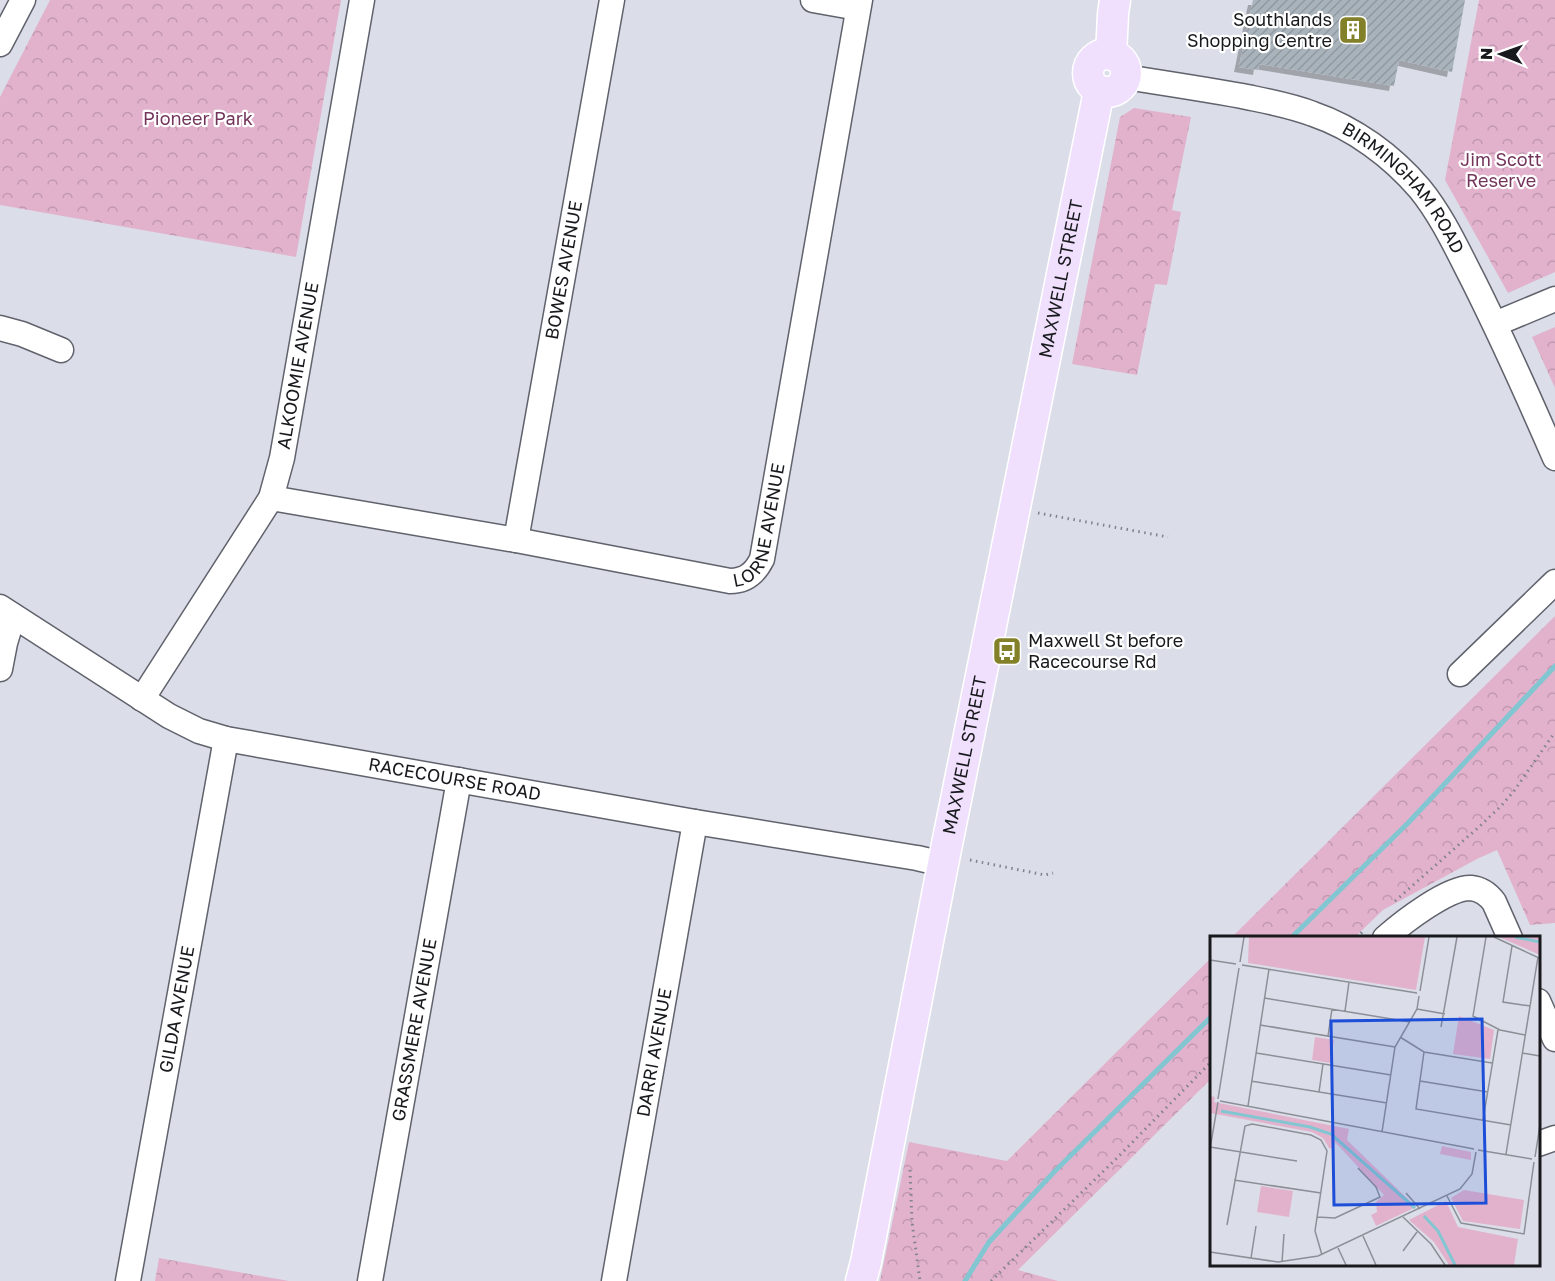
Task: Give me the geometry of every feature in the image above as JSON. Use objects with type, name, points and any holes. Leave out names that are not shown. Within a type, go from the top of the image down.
[{"type":"main road","name":"MAXWELL STREET","points":[[861,1281],[884,1165],[957,862],[1112,74],[1115,0]]},
{"type":"street","points":[[0,44],[23,0]]},
{"type":"street","name":"ALKOOMIE AVENUE","points":[[142,699],[271,498],[282,458],[362,0]]},
{"type":"street","name":"BOWES AVENUE","points":[[516,540],[612,0]]},
{"type":"street","points":[[813,0],[859,4]]},
{"type":"street","name":"LORNE AVENUE","points":[[271,498],[516,540],[730,581],[745,579],[750,575],[759,565],[764,547],[859,4]]},
{"type":"street","name":"BIRMINGHAM ROAD","points":[[1112,74],[1285,105],[1314,114],[1369,143],[1399,168],[1420,189],[1457,248],[1495,324],[1555,458]]},
{"type":"street","points":[[1495,324],[1555,299]]},
{"type":"street","points":[[0,328],[22,334],[61,350]]},
{"type":"street","points":[[1460,674],[1555,582]]},
{"type":"street","points":[[0,669],[7,611]]},
{"type":"street","name":"RACECOURSE ROAD","points":[[7,611],[184,724],[226,739],[695,822],[916,858],[957,862]]},
{"type":"street","name":"GILDA AVENUE","points":[[128,1281],[226,739]]},
{"type":"street","name":"GRASSMERE AVENUE","points":[[370,1281],[459,780]]},
{"type":"street","name":"DARRI AVENUE","points":[[614,1281],[695,822]]},
{"type":"street","points":[[1378,931],[1404,921],[1444,897],[1465,888],[1478,890],[1488,895],[1494,902],[1509,936]]},
{"type":"street","points":[[1540,1003],[1555,1039]]},
{"type":"street","points":[[1540,1144],[1555,1138]]},
{"type":"path","points":[[1038,513],[1168,537]]},
{"type":"path","points":[[1393,903],[1501,806],[1555,732]]},
{"type":"path","points":[[957,862],[1045,875],[1053,873]]},
{"type":"path","points":[[1363,936],[1378,931]]},
{"type":"path","points":[[991,1281],[1210,1063]]},
{"type":"path","points":[[884,1165],[910,1170],[912,1222],[920,1281]]},
{"type":"green space","name":"Pioneer Park","points":[[50,0],[341,0],[296,257],[0,205],[0,97]]},
{"type":"green space","name":"Jim Scott Reserve","points":[[1479,0],[1555,0],[1555,272],[1508,293],[1445,180]]},
{"type":"green space","points":[[1134,108],[1191,117],[1172,210],[1181,212],[1167,285],[1155,284],[1137,375],[1072,364],[1120,117]]},
{"type":"green space","points":[[1555,327],[1555,388],[1532,337]]},
{"type":"green space","points":[[1555,616],[1555,923],[1530,925],[1497,850],[1383,910],[1356,936],[1233,936]]},
{"type":"green space","points":[[1210,959],[1210,1080],[1018,1270],[1058,1281],[880,1281],[909,1142],[1007,1161]]},
{"type":"green space","points":[[159,1258],[289,1281],[155,1281]]},
{"type":"building","name":"Southlands Shopping Centre","points":[[1253,0],[1465,0],[1452,72],[1399,60],[1394,86],[1259,64],[1258,70],[1239,67]]},
{"type":"waterway","points":[[1293,936],[1408,823],[1555,666]]},
{"type":"waterway","points":[[965,1281],[989,1242],[1054,1172],[1210,1018]]},
{"type":"place","name":"Southlands Shopping Centre","points":[[1353,30]]},
{"type":"place","name":"Maxwell St before Racecourse Rd","points":[[1007,651]]}]
